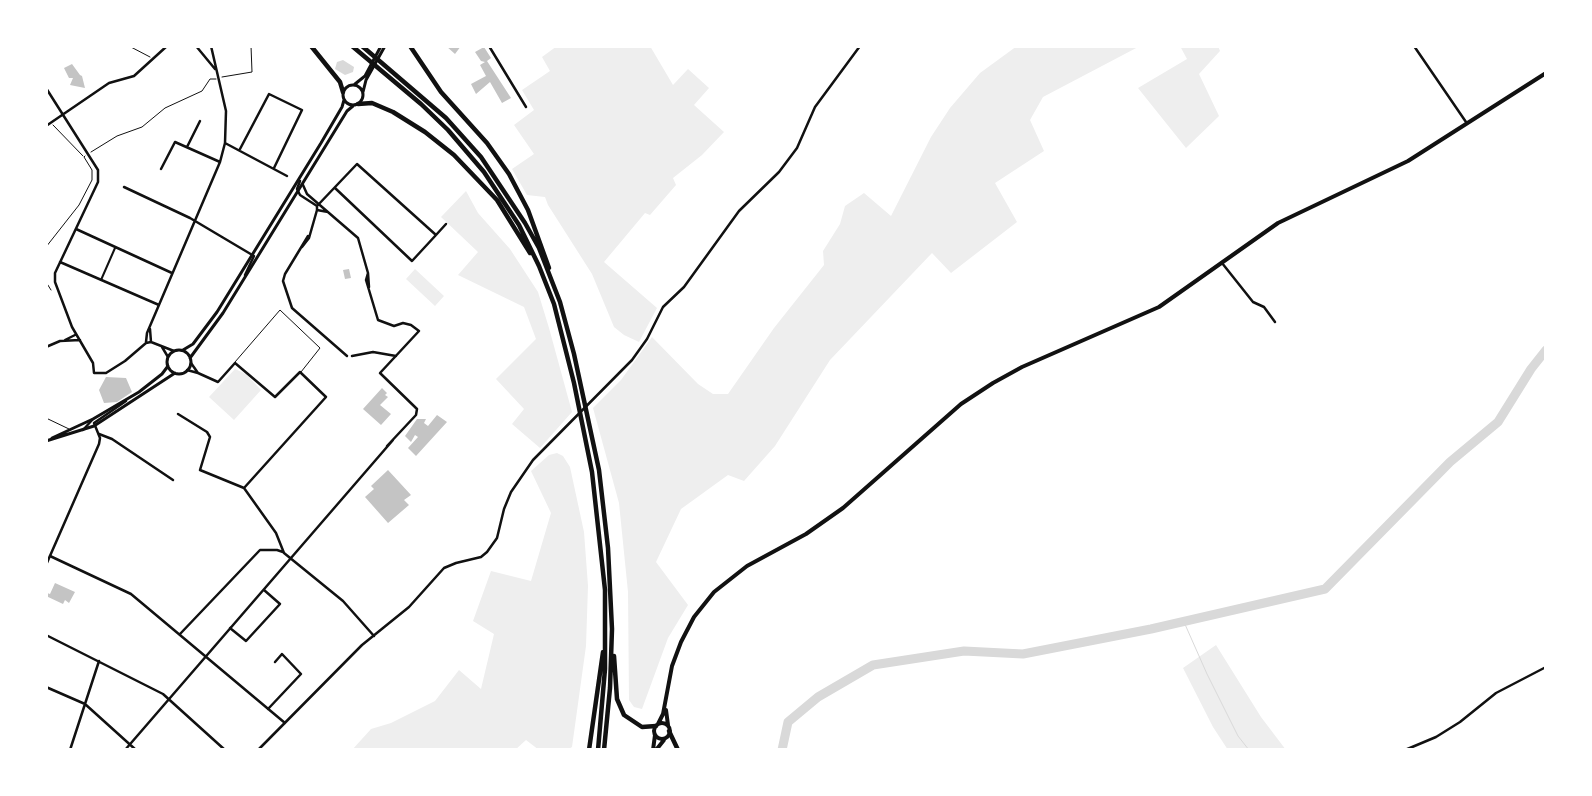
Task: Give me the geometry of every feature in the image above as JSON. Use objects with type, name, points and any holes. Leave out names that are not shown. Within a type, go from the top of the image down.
[{"type":"highway","points":[[311,46],[340,82],[343,92]]},
{"type":"highway","points":[[352,46],[448,130],[484,172],[519,224],[554,304],[565,345],[592,472],[605,590],[604,688],[598,750]]},
{"type":"highway","points":[[410,46],[441,92],[487,143],[509,174],[531,218],[547,257],[574,354],[599,470],[608,548],[616,691],[619,705],[624,714],[636,725],[646,728],[657,725]]},
{"type":"highway","points":[[364,48],[446,118],[481,157],[525,223],[553,281]]},
{"type":"highway","points":[[356,105],[366,102],[378,104],[407,120],[465,165],[497,200],[539,266]]},
{"type":"highway","points":[[589,750],[606,628]]},
{"type":"highway","points":[[604,750],[610,688],[612,629]]},
{"type":"highway","points":[[669,729],[678,750]]},
{"type":"main road","points":[[47,441],[129,398],[162,374],[168,366],[168,357],[174,351],[183,350],[193,344],[216,312],[322,143],[342,107],[344,100],[343,92],[347,87],[365,76],[381,46]]},
{"type":"main road","points":[[47,441],[94,426],[175,373],[187,370],[190,358],[233,297],[347,111],[363,99],[366,80],[385,46]]},
{"type":"main road","points":[[654,750],[657,725],[666,703],[674,659],[686,631],[710,596],[731,577],[806,534],[843,508],[943,418],[987,386],[1039,359],[1152,311],[1179,295],[1278,223],[1403,164],[1466,122],[1546,73]]},
{"type":"main road","points":[[353,84],[363,92]]},
{"type":"main road","points":[[344,100],[356,105]]},
{"type":"main road","points":[[183,350],[190,358]]},
{"type":"main road","points":[[168,366],[175,373]]},
{"type":"main road","points":[[654,750],[665,738],[669,729],[666,703]]},
{"type":"main road","points":[[657,725],[662,723],[669,729]]},
{"type":"main road","points":[[655,735],[659,739],[665,738]]},
{"type":"street","points":[[46,126],[108,83],[134,76],[167,46]]},
{"type":"street","points":[[196,46],[216,70]]},
{"type":"street","points":[[146,343],[150,326],[220,162],[225,143],[226,111],[211,46]]},
{"type":"street","points":[[489,46],[526,108]]},
{"type":"street","points":[[258,750],[362,645],[409,607],[444,568],[481,557],[487,552],[497,538],[507,501],[533,460],[632,360],[663,307],[684,287],[739,211],[779,172],[806,132],[816,108],[860,46]]},
{"type":"street","points":[[1414,46],[1466,122]]},
{"type":"street","points":[[46,88],[98,170],[98,182],[55,273],[55,282],[76,334],[93,363],[94,373],[106,373],[125,361],[146,343],[151,342],[174,351]]},
{"type":"street","points":[[240,149],[269,94],[302,110],[274,168]]},
{"type":"street","points":[[188,147],[200,120]]},
{"type":"street","points":[[162,169],[175,142],[220,162]]},
{"type":"street","points":[[225,143],[240,149],[287,176]]},
{"type":"street","points":[[125,750],[344,499],[354,482],[416,415],[417,409],[380,373],[419,331],[411,325],[403,323],[394,326],[378,320],[374,310],[368,273],[358,238],[329,212],[298,193],[297,185],[322,143]]},
{"type":"street","points":[[347,356],[292,308],[283,278],[308,236],[318,207],[357,164],[436,235]]},
{"type":"street","points":[[303,184],[305,192],[322,209]]},
{"type":"street","points":[[124,187],[195,220],[252,254],[254,258],[233,297]]},
{"type":"street","points":[[335,188],[412,261],[446,224]]},
{"type":"street","points":[[76,229],[172,273]]},
{"type":"street","points":[[101,280],[115,247]]},
{"type":"street","points":[[60,262],[159,305]]},
{"type":"street","points":[[1222,263],[1253,302],[1264,308],[1275,322]]},
{"type":"street","points":[[150,326],[151,342]]},
{"type":"street","points":[[46,347],[64,341],[76,334]]},
{"type":"street","points":[[64,341],[80,340]]},
{"type":"street","points":[[161,346],[168,357]]},
{"type":"street","points":[[352,356],[373,352],[396,356]]},
{"type":"street","points":[[190,363],[198,372]]},
{"type":"street","points":[[187,370],[198,372],[218,382],[235,363],[275,397],[300,372],[326,397],[244,488]]},
{"type":"street","points":[[46,565],[99,444],[98,434],[94,426],[96,421],[129,398]]},
{"type":"street","points":[[178,414],[207,432],[210,436],[200,470],[244,488],[276,533],[284,553]]},
{"type":"street","points":[[82,431],[92,419]]},
{"type":"street","points":[[98,434],[112,439],[173,480]]},
{"type":"street","points":[[180,634],[260,550],[277,550],[291,558],[351,608],[374,636]]},
{"type":"street","points":[[50,556],[131,594],[285,723]]},
{"type":"street","points":[[230,628],[246,640],[280,604],[264,590]]},
{"type":"street","points":[[46,635],[170,698],[225,750]]},
{"type":"street","points":[[268,709],[301,674],[282,654],[275,662]]},
{"type":"street","points":[[70,750],[99,661]]},
{"type":"street","points":[[1405,750],[1412,749],[1436,737],[1460,722],[1496,693],[1518,679],[1546,667]]},
{"type":"street","points":[[46,687],[85,704],[136,750]]},
{"type":"lane","points":[[235,363],[280,310],[320,348],[300,372]]},
{"type":"lane","points":[[46,418],[63,427],[75,428]]},
{"type":"path","points":[[129,46],[144,52],[153,59]]},
{"type":"path","points":[[84,157],[117,136],[142,127],[176,101],[202,91],[210,79],[252,72],[251,46]]},
{"type":"path","points":[[46,247],[79,205],[92,180],[92,170],[84,157],[50,123]]},
{"type":"path","points":[[46,282],[51,290]]},
{"type":"shaded area","points":[[557,46],[650,46],[673,85],[688,69],[709,88],[694,105],[724,132],[702,155],[673,178],[676,185],[650,215],[645,213],[604,262],[657,308],[639,342],[624,335],[614,327],[592,274],[548,205],[545,197],[527,195],[512,169],[534,154],[514,125],[534,110],[522,90],[550,71],[542,57]]},
{"type":"shaded area","points":[[1017,46],[1140,46],[1043,97],[1030,120],[1044,151],[995,183],[1017,222],[951,273],[932,253],[830,360],[775,446],[744,481],[728,475],[681,509],[656,562],[688,605],[668,638],[642,709],[634,707],[629,700],[628,592],[619,503],[593,408],[621,380],[652,337],[698,384],[713,394],[728,394],[774,328],[824,265],[823,251],[840,224],[845,206],[864,193],[891,216],[931,137],[950,108],[980,73]]},
{"type":"shaded area","points":[[1180,46],[1218,46],[1220,51],[1199,74],[1219,116],[1186,148],[1138,88],[1187,59]]},
{"type":"shaded area","points":[[343,60],[354,67],[353,72],[345,75],[335,69],[337,62]]},
{"type":"shaded area","points":[[466,191],[478,213],[510,249],[538,292],[549,328],[572,412],[540,448],[512,424],[524,409],[496,379],[536,339],[524,307],[458,275],[478,252],[441,217]]},
{"type":"shaded area","points":[[415,269],[444,296],[435,306],[406,279]]},
{"type":"shaded area","points":[[235,369],[246,374],[261,390],[234,420],[209,397]]},
{"type":"shaded area","points":[[557,453],[563,456],[570,467],[584,532],[588,586],[586,646],[572,747],[567,750],[539,750],[526,740],[515,750],[352,750],[371,729],[391,723],[435,701],[459,670],[481,689],[494,634],[473,621],[491,571],[531,581],[551,513],[531,471],[549,455]]},
{"type":"shaded area","points":[[1216,645],[1261,717],[1286,750],[1228,750],[1213,727],[1183,668]]},
{"type":"building","points":[[446,46],[461,46],[455,54]]},
{"type":"building","points":[[484,47],[491,58],[487,61],[511,98],[502,103],[490,82],[476,94],[471,84],[486,76],[480,65],[485,62],[481,61],[475,52]]},
{"type":"building","points":[[72,64],[82,76],[85,88],[70,85],[73,78],[69,78],[64,68]]},
{"type":"building","points":[[349,269],[351,278],[345,279],[343,270]]},
{"type":"building","points":[[106,377],[126,378],[132,392],[117,402],[104,403],[99,390]]},
{"type":"building","points":[[382,388],[388,397],[380,405],[391,414],[381,425],[363,409]]},
{"type":"building","points":[[437,415],[447,422],[416,456],[408,448],[418,437],[415,435],[411,442],[405,436],[417,419],[426,419],[424,423],[428,426]]},
{"type":"building","points":[[388,470],[411,495],[404,500],[409,505],[388,523],[365,497],[374,489],[371,486]]},
{"type":"building","points":[[55,583],[75,592],[69,603],[65,600],[63,604],[46,596],[47,593],[50,594]]},
{"type":"waterway","points":[[782,750],[788,722],[818,697],[873,665],[964,651],[1023,654],[1151,629],[1325,589],[1450,462],[1498,422],[1531,369],[1546,350]]},
{"type":"waterway","points":[[1184,622],[1238,736],[1249,750]]}]
